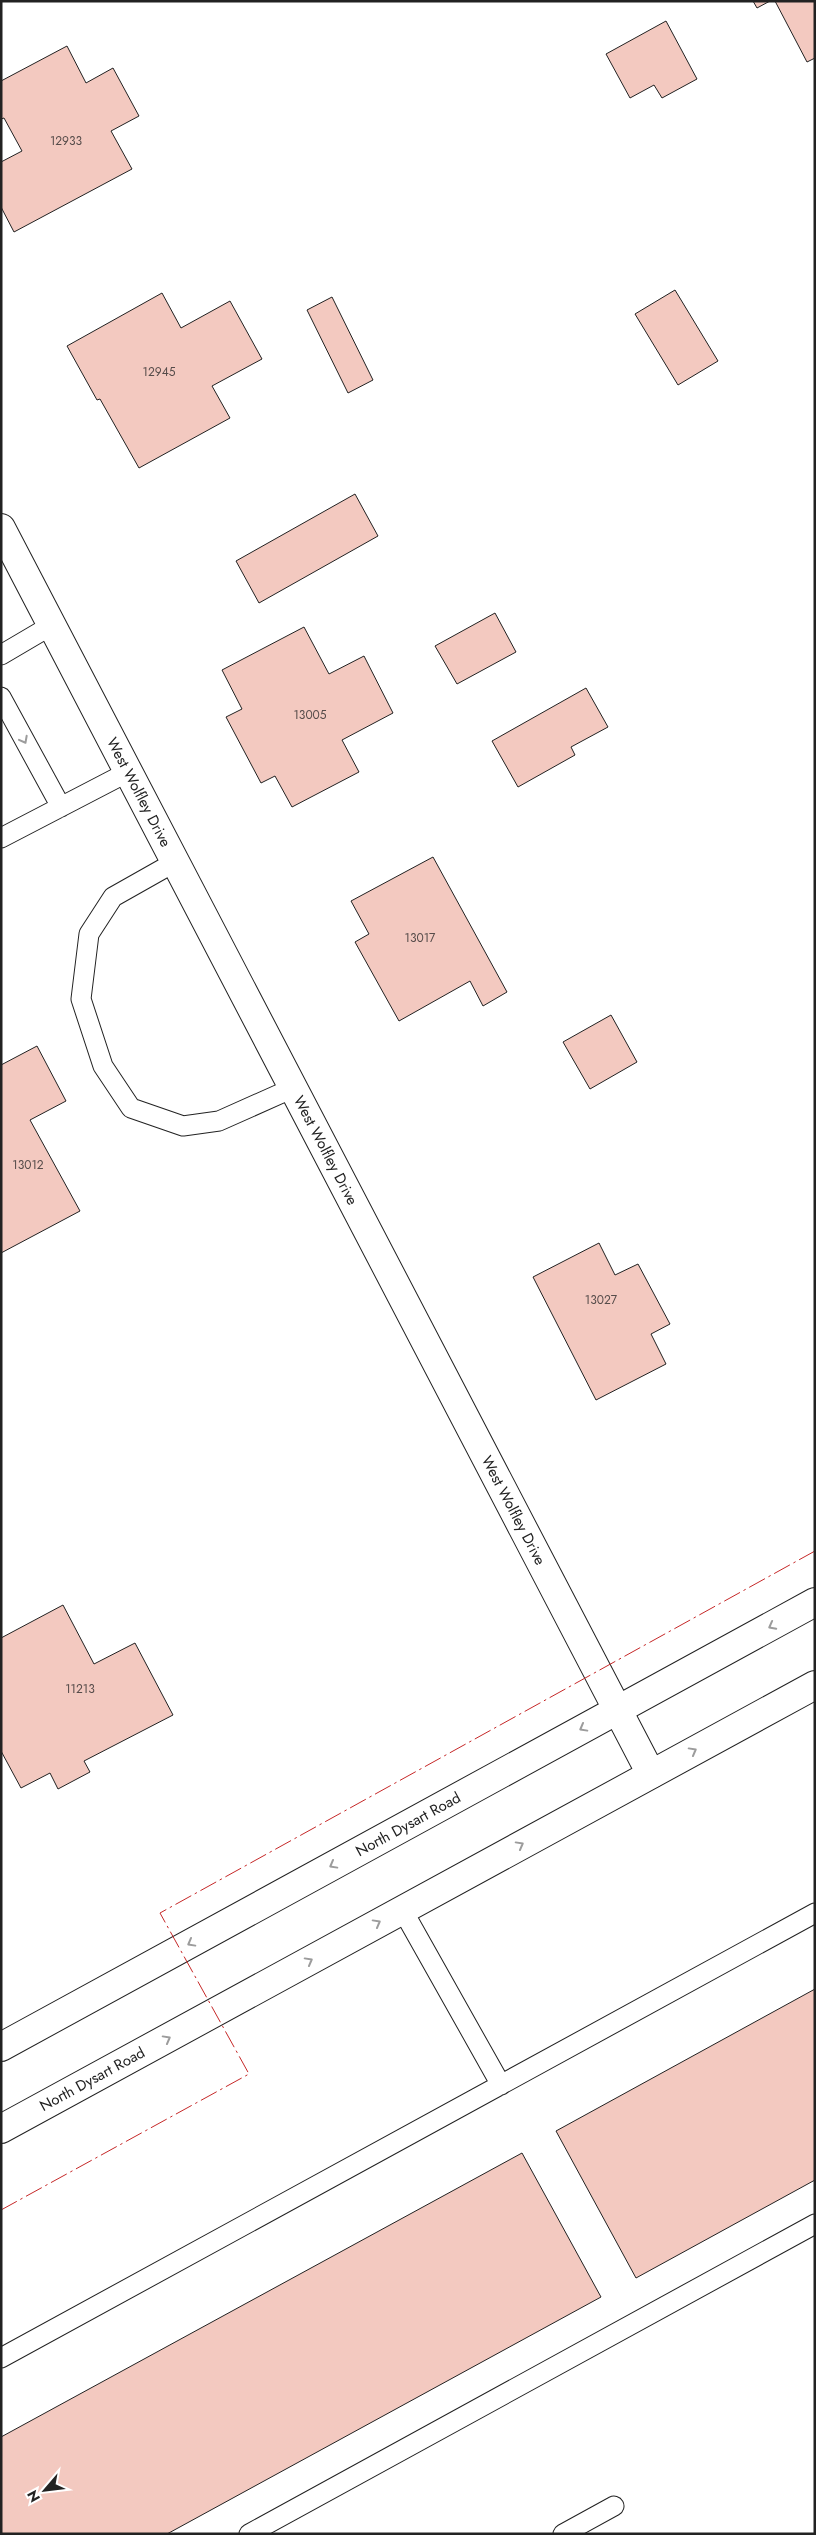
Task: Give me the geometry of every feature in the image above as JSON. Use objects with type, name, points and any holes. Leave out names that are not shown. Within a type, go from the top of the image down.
[{"type":"main road","name":"West Wolfley Drive","points":[[1,528],[651,1774]]},
{"type":"main road","name":"North Dysart Road","points":[[1,2047],[815,1602]]},
{"type":"main road","name":"North Dysart Road","points":[[1,2130],[402,1909],[815,1685]]},
{"type":"lane","points":[[1,655],[52,625]]},
{"type":"lane","points":[[1,697],[61,807]]},
{"type":"lane","points":[[1,838],[128,772]]},
{"type":"lane","points":[[175,862],[113,897],[89,934],[81,999],[103,1066],[131,1108],[183,1126],[219,1121],[293,1088]]},
{"type":"lane","points":[[402,1909],[501,2085]]},
{"type":"lane","points":[[1,2358],[815,1913]]},
{"type":"lane","points":[[249,2534],[815,2224]]},
{"type":"lane","points":[[563,2534],[614,2506]]},
{"type":"building","points":[[753,1],[770,1],[757,8]]},
{"type":"building","points":[[775,1],[815,1],[815,58],[807,62]]},
{"type":"building","points":[[666,21],[697,79],[662,98],[654,85],[630,98],[606,54]]},
{"type":"building","points":[[67,46],[86,83],[113,68],[139,116],[111,131],[132,169],[14,232],[1,207],[1,162],[22,151],[4,118],[1,119],[1,81]]},
{"type":"building","points":[[675,290],[718,361],[678,385],[635,314]]},
{"type":"building","points":[[162,293],[181,328],[230,301],[262,359],[212,386],[230,418],[139,468],[100,399],[97,400],[67,346]]},
{"type":"building","points":[[332,297],[373,380],[348,393],[307,310]]},
{"type":"building","points":[[355,494],[378,536],[259,603],[236,561]]},
{"type":"building","points":[[495,613],[516,652],[457,684],[435,646]]},
{"type":"building","points":[[304,627],[329,674],[364,656],[393,713],[342,740],[359,772],[292,807],[275,776],[261,783],[226,717],[242,709],[222,670]]},
{"type":"building","points":[[586,688],[608,727],[571,747],[575,755],[518,787],[492,741]]},
{"type":"building","points":[[433,857],[507,992],[483,1006],[470,981],[399,1021],[355,942],[369,934],[351,901]]},
{"type":"building","points":[[611,1015],[637,1062],[590,1089],[563,1042]]},
{"type":"building","points":[[37,1046],[66,1101],[30,1120],[80,1211],[1,1253],[1,1065]]},
{"type":"building","points":[[599,1243],[615,1275],[638,1264],[670,1324],[651,1334],[666,1364],[596,1400],[533,1277]]},
{"type":"building","points":[[63,1605],[94,1664],[135,1643],[173,1715],[84,1761],[90,1772],[58,1789],[50,1773],[21,1788],[1,1751],[1,1638]]},
{"type":"building","points":[[815,1989],[815,2180],[636,2278],[556,2131]]},
{"type":"building","points":[[522,2153],[601,2297],[167,2534],[1,2534],[1,2437]]},
{"type":"power","points":[[1,2210],[249,2074],[160,1913],[815,1551]]}]
